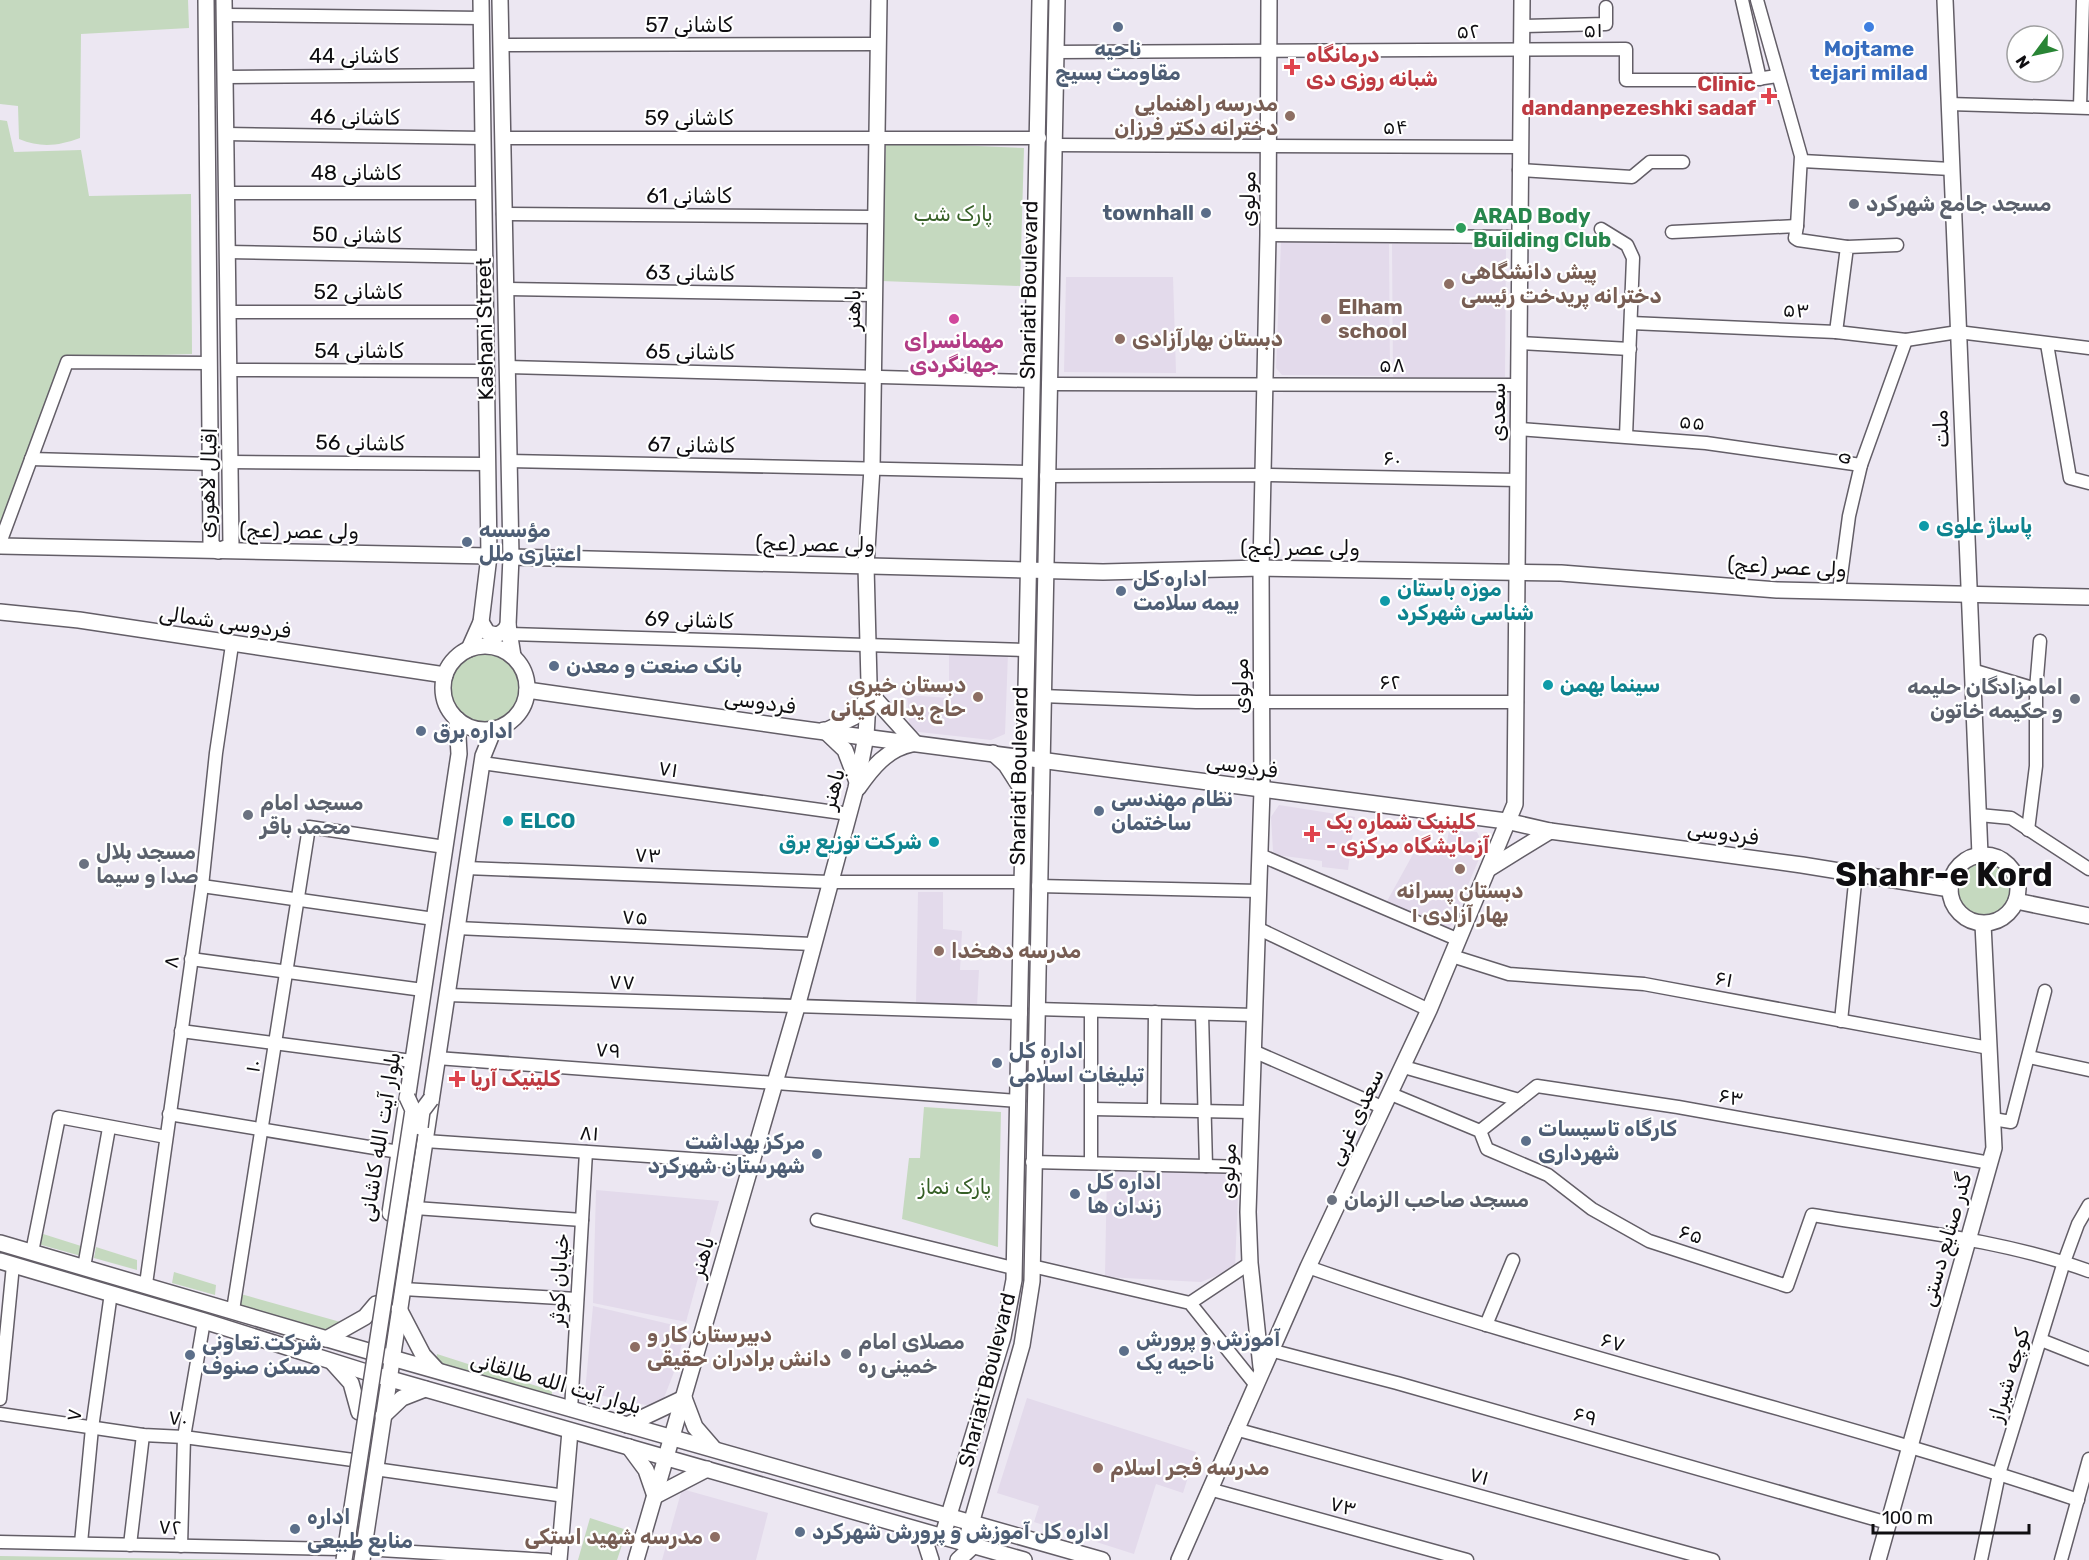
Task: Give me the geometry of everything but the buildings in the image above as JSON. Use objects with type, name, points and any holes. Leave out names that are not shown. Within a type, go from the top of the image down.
[{"type":"main road","name":"اقبال لاهوری","points":[[206,0],[211,544],[218,551],[231,546],[225,7]]},
{"type":"main road","name":"Kashani Street","points":[[469,649],[481,622],[489,556],[481,0]]},
{"type":"main road","name":"Kashani Street","points":[[500,0],[511,557],[509,629],[513,657]]},
{"type":"main road","name":"باهنر","points":[[636,1560],[797,1007],[812,944],[856,789],[866,736],[868,691],[866,566],[872,468],[879,0]]},
{"type":"main road","name":"Shariati Boulevard","points":[[1031,884],[1025,794],[1033,759],[1042,696],[1031,472],[1031,381],[1040,138],[1040,0]]},
{"type":"main road","name":"Shariati Boulevard","points":[[958,1560],[968,1546],[971,1524],[1022,1345],[1029,1310],[1032,1266],[1028,1011],[1033,759],[1026,730],[1028,650],[1046,476],[1057,0]]},
{"type":"main road","name":"مولوی","points":[[1258,1377],[1250,1263],[1250,1167],[1262,790],[1261,568],[1268,236],[1269,0]]},
{"type":"main road","name":"سعدی","points":[[1506,821],[1515,804],[1517,702],[1518,237],[1522,0]]},
{"type":"main road","name":"ملت","points":[[1945,0],[1980,855]]},
{"type":"main road","points":[[207,118],[226,118]]},
{"type":"main road","points":[[1040,138],[1054,145]]},
{"type":"main road","name":"ولی عصر (عج)","points":[[0,544],[489,556]]},
{"type":"main road","name":"ولی عصر (عج)","points":[[511,557],[1103,572],[1261,568],[1519,572],[1594,574],[1777,590],[2089,597]]},
{"type":"main road","name":"فردوسی شمالی","points":[[0,612],[79,620],[232,645],[445,675]]},
{"type":"main road","points":[[481,622],[487,633],[495,635],[509,629]]},
{"type":"main road","points":[[492,646],[513,657],[523,669],[527,690],[524,703],[517,715],[507,724],[494,729],[477,729],[457,720],[444,698],[445,675],[454,659],[469,649],[492,646]]},
{"type":"main road","name":"فردوسی","points":[[527,690],[1506,821],[1550,831],[1856,873],[1950,889]]},
{"type":"main road","points":[[824,730],[840,726],[854,717],[863,708],[868,691]]},
{"type":"main road","points":[[856,789],[882,759],[896,749],[915,743],[868,691]]},
{"type":"main road","name":"بلوار آیت الله کاشانی","points":[[341,1556],[360,1412],[459,754],[457,720]]},
{"type":"main road","points":[[360,1556],[403,1289],[482,760],[494,729]]},
{"type":"main road","points":[[824,730],[841,745],[849,757],[855,772],[856,789]]},
{"type":"main road","points":[[1025,794],[997,754],[1026,730]]},
{"type":"main road","points":[[459,754],[465,746],[470,744],[478,748],[482,760]]},
{"type":"main road","name":"سعدی غربی","points":[[1178,1558],[1308,1267],[1404,1067],[1490,868],[1506,821]]},
{"type":"main road","points":[[1490,868],[1550,831]]},
{"type":"main road","points":[[1980,855],[2002,860],[2017,878],[2016,901],[2007,915],[1983,924],[1963,916],[1956,909],[1950,889],[1956,870],[1971,858],[1980,855]]},
{"type":"main road","points":[[2016,901],[2088,913]]},
{"type":"main road","name":"گذر صنایع دستی","points":[[1878,1560],[1970,1241],[1994,1148],[1983,924]]},
{"type":"main road","name":"Shariati Boulevard","points":[[942,1538],[1007,1320],[1014,1280],[1019,1101],[1028,1011]]},
{"type":"main road","points":[[341,1556],[413,1110],[407,1097]]},
{"type":"main road","points":[[360,1556],[422,1111],[431,1100]]},
{"type":"main road","name":"بلوار آیت الله طالقانی","points":[[0,1243],[146,1284],[392,1359],[1102,1560]]},
{"type":"main road","name":"بلوار آیت الله طالقانی","points":[[7,1263],[389,1379],[968,1546],[1024,1560]]},
{"type":"main road","points":[[1013,1268],[1032,1266]]},
{"type":"main road","points":[[326,1339],[362,1319],[376,1304]]},
{"type":"main road","points":[[399,1309],[423,1355],[440,1372]]},
{"type":"main road","points":[[299,1351],[305,1332]]},
{"type":"main road","points":[[328,1360],[342,1370],[351,1383],[360,1412]]},
{"type":"main road","points":[[383,1416],[402,1398],[425,1389]]},
{"type":"main road","points":[[627,1425],[684,1398],[695,1427],[715,1450]]},
{"type":"main road","points":[[559,1560],[570,1431]]},
{"type":"main road","points":[[629,1447],[646,1470],[656,1496],[707,1469]]},
{"type":"main road","points":[[922,1532],[931,1560]]},
{"type":"street","points":[[1742,0],[1760,79]]},
{"type":"street","points":[[1757,0],[1802,161],[1797,240],[1847,247],[1897,245]]},
{"type":"street","points":[[1949,104],[2085,107],[2083,0]]},
{"type":"street","points":[[225,7],[482,18]]},
{"type":"street","points":[[1521,26],[1606,24],[1606,7]]},
{"type":"street","name":"کاشانی 57","points":[[500,45],[878,44]]},
{"type":"street","name":"۵۲","points":[[1270,52],[1522,49]]},
{"type":"street","name":"۵۱","points":[[1522,49],[1626,49],[1626,80],[1760,79],[1777,76]]},
{"type":"street","points":[[1056,52],[1270,52]]},
{"type":"street","name":"کاشانی 44","points":[[226,76],[482,75]]},
{"type":"street","name":"کاشانی 46","points":[[226,134],[483,138]]},
{"type":"street","name":"کاشانی 59","points":[[502,138],[1040,138]]},
{"type":"street","points":[[1054,145],[1269,147]]},
{"type":"street","name":"۵۴","points":[[1269,147],[1521,147]]},
{"type":"street","points":[[1802,161],[1952,169]]},
{"type":"street","points":[[1519,170],[1632,177],[1650,162],[1683,162]]},
{"type":"street","name":"کاشانی 48","points":[[227,193],[484,193]]},
{"type":"street","name":"کاشانی 61","points":[[503,214],[874,217]]},
{"type":"street","points":[[1672,232],[1797,226]]},
{"type":"street","points":[[1601,229],[1627,245],[1631,251],[1631,323],[1626,436]]},
{"type":"street","points":[[1268,236],[1518,237]]},
{"type":"street","points":[[1836,332],[1847,247]]},
{"type":"street","name":"کاشانی 50","points":[[228,252],[486,257]]},
{"type":"street","name":"کاشانی 63","points":[[505,289],[874,295]]},
{"type":"street","name":"کاشانی 52","points":[[229,312],[487,312]]},
{"type":"street","name":"۵۳","points":[[1631,323],[1836,332],[1906,340],[1958,332]]},
{"type":"street","points":[[1958,332],[2089,348]]},
{"type":"street","name":"۵","points":[[1839,591],[1849,516],[1861,465],[1906,340]]},
{"type":"street","points":[[1518,343],[1629,349]]},
{"type":"street","points":[[2047,344],[2070,478],[2089,483]]},
{"type":"street","points":[[0,544],[67,362],[210,363]]},
{"type":"street","name":"کاشانی 65","points":[[507,367],[1031,381]]},
{"type":"street","name":"کاشانی 54","points":[[230,370],[488,371]]},
{"type":"street","points":[[1048,384],[1265,384]]},
{"type":"street","name":"۵۸","points":[[1265,384],[1519,385]]},
{"type":"street","name":"۵۵","points":[[1519,429],[1706,443],[1861,465]]},
{"type":"street","points":[[31,459],[211,464]]},
{"type":"street","name":"کاشانی 67","points":[[509,461],[872,468]]},
{"type":"street","name":"کاشانی 56","points":[[231,462],[488,464]]},
{"type":"street","points":[[872,468],[1031,472]]},
{"type":"street","name":"۶۰","points":[[1046,476],[1264,475],[1518,480]]},
{"type":"street","name":"کاشانی 69","points":[[509,629],[867,645]]},
{"type":"street","points":[[2028,830],[2036,766],[2036,689],[2040,641]]},
{"type":"street","name":"۸","points":[[146,1284],[202,886],[232,645]]},
{"type":"street","points":[[867,645],[1028,650]]},
{"type":"street","points":[[1972,670],[2036,689]]},
{"type":"street","name":"۶۲","points":[[1042,696],[1196,702],[1263,700],[1517,702]]},
{"type":"street","name":"۷۱","points":[[482,760],[849,814]]},
{"type":"street","points":[[1979,815],[2011,818],[2089,869]]},
{"type":"street","name":"۱۰","points":[[233,1311],[309,827],[445,847]]},
{"type":"street","points":[[1260,855],[1459,940]]},
{"type":"street","name":"۷۳","points":[[466,868],[829,882],[1031,884]]},
{"type":"street","points":[[1840,1021],[1856,873]]},
{"type":"street","points":[[1031,884],[1258,891]]},
{"type":"street","points":[[202,886],[434,920]]},
{"type":"street","name":"۷۵","points":[[457,928],[812,944]]},
{"type":"street","points":[[1257,928],[1429,1010]]},
{"type":"street","name":"۶۱","points":[[1452,956],[1509,974],[1644,984],[1989,1048]]},
{"type":"street","points":[[191,958],[423,990]]},
{"type":"street","points":[[1993,1119],[2011,1122],[2046,991]]},
{"type":"street","name":"۷۷","points":[[447,995],[797,1007]]},
{"type":"street","points":[[797,1007],[1254,1015]]},
{"type":"street","points":[[1091,1011],[1093,1109],[1091,1163]]},
{"type":"street","points":[[1154,1110],[1155,1012]]},
{"type":"street","points":[[1202,1014],[1206,1166]]},
{"type":"street","points":[[181,1031],[412,1061]]},
{"type":"street","points":[[1253,1051],[1384,1108]]},
{"type":"street","points":[[2030,1057],[2089,1070]]},
{"type":"street","name":"۷۹","points":[[437,1058],[775,1081]]},
{"type":"street","points":[[1404,1067],[1519,1100]]},
{"type":"street","points":[[775,1081],[1019,1101]]},
{"type":"street","name":"۶۳","points":[[1480,1131],[1537,1086],[1678,1107],[1990,1163]]},
{"type":"street","points":[[1391,1094],[1480,1131]]},
{"type":"street","points":[[1093,1109],[1251,1112]]},
{"type":"street","points":[[169,1114],[399,1152]]},
{"type":"street","points":[[32,1252],[58,1117],[166,1137]]},
{"type":"street","points":[[84,1267],[109,1128]]},
{"type":"street","name":"۶۵","points":[[1480,1131],[1487,1149],[1548,1175],[1592,1209],[1649,1241],[1787,1286],[1812,1215],[1970,1241]]},
{"type":"street","name":"۸۱","points":[[425,1141],[751,1163]]},
{"type":"street","name":"خیابان کوثر","points":[[571,1410],[586,1152]]},
{"type":"street","points":[[1032,1162],[1250,1167]]},
{"type":"street","name":"کوچه شیراز","points":[[1981,1560],[1999,1474],[2064,1262],[2078,1224],[2089,1205]]},
{"type":"street","points":[[415,1208],[582,1220]]},
{"type":"street","points":[[817,1220],[1013,1268]]},
{"type":"street","points":[[1970,1241],[2064,1262],[2089,1271]]},
{"type":"street","points":[[1486,1325],[1513,1260]]},
{"type":"street","points":[[0,1400],[7,1263]]},
{"type":"street","points":[[1190,1303],[1250,1263]]},
{"type":"street","points":[[1032,1266],[1190,1303],[1258,1377]]},
{"type":"street","name":"۶۷","points":[[1308,1267],[1424,1307],[1910,1447]]},
{"type":"street","points":[[403,1289],[577,1299]]},
{"type":"street","name":"۷","points":[[81,1543],[92,1428],[111,1293]]},
{"type":"street","points":[[181,1546],[184,1437],[204,1321]]},
{"type":"street","points":[[2041,1340],[2089,1359]]},
{"type":"street","name":"۶۹","points":[[1270,1350],[1397,1383],[1888,1523]]},
{"type":"street","name":"۷۰","points":[[0,1414],[143,1435],[184,1437],[353,1460]]},
{"type":"street","name":"۷۱","points":[[1235,1430],[1713,1560]]},
{"type":"street","points":[[130,1545],[143,1435]]},
{"type":"street","points":[[1910,1447],[1999,1474],[2089,1511]]},
{"type":"street","points":[[2061,1560],[2089,1459]]},
{"type":"street","points":[[375,1469],[565,1496]]},
{"type":"street","name":"۷۳","points":[[1209,1489],[1467,1560]]},
{"type":"street","name":"۷۲","points":[[0,1542],[181,1546],[341,1556]]},
{"type":"street","points":[[360,1556],[548,1560]]},
{"type":"shaded area","points":[[1281,242],[1389,244],[1390,376],[1282,375],[1276,368]]},
{"type":"shaded area","name":"پیش دانشگاهی دخترانه پریدخت رئیسی","points":[[1392,244],[1506,244],[1505,377],[1393,377]]},
{"type":"shaded area","name":"دبستان بهارآزادی","points":[[1066,277],[1173,277],[1176,373],[1064,372]]},
{"type":"shaded area","points":[[1008,653],[1005,734],[991,740],[910,731],[907,695],[949,698],[949,655]]},
{"type":"shaded area","name":"کلینیک شماره یک - آزمایشگاه مرکزی","points":[[1279,805],[1355,817],[1348,870],[1322,867],[1322,861],[1276,855],[1273,851],[1271,817]]},
{"type":"shaded area","points":[[1449,830],[1477,832],[1484,847],[1449,930],[1386,903],[1417,847],[1445,853]]},
{"type":"shaded area","name":"مدرسه دهخدا","points":[[918,892],[943,892],[943,929],[962,931],[960,970],[979,970],[977,1006],[916,1005]]},
{"type":"shaded area","points":[[1107,1168],[1239,1171],[1235,1268],[1201,1282],[1105,1277]]},
{"type":"shaded area","points":[[596,1190],[719,1201],[686,1322],[593,1303]]},
{"type":"shaded area","name":"دبیرستان کار و دانش برادران حقیقی","points":[[593,1306],[686,1328],[676,1367],[660,1408],[585,1392]]},
{"type":"shaded area","name":"مدرسه فجر اسلام","points":[[1027,1398],[1196,1452],[1183,1493],[1156,1484],[1134,1554],[1034,1522],[1039,1506],[997,1493]]},
{"type":"shaded area","name":"مدرسه شهید استکی","points":[[682,1489],[768,1513],[756,1560],[662,1560]]},
{"type":"green space","points":[[0,0],[188,0],[189,28],[81,34],[80,138],[57,144],[35,144],[19,139],[18,106],[0,104]]},
{"type":"green space","points":[[0,120],[7,121],[14,152],[81,150],[89,196],[191,194],[192,354],[65,358],[0,530]]},
{"type":"green space","name":"پارک شب","points":[[886,142],[1024,148],[1020,286],[881,281]]},
{"type":"green space","points":[[485,651],[499,654],[511,662],[519,674],[522,688],[519,702],[511,714],[499,722],[485,725],[471,722],[459,714],[451,702],[448,688],[451,674],[459,662],[471,654]]},
{"type":"green space","points":[[1984,863],[1994,865],[2002,871],[2008,879],[2010,889],[2008,899],[2002,907],[1994,913],[1984,915],[1974,913],[1966,907],[1960,899],[1958,889],[1960,879],[1966,871],[1974,865]]},
{"type":"green space","name":"پارک نماز","points":[[924,1107],[1001,1112],[998,1247],[902,1219],[909,1158],[920,1158]]},
{"type":"green space","points":[[40,1233],[81,1246],[81,1256],[38,1244]]},
{"type":"green space","points":[[96,1247],[137,1260],[137,1270],[94,1258]]},
{"type":"green space","points":[[174,1272],[216,1285],[215,1295],[172,1283]]},
{"type":"green space","points":[[241,1294],[344,1323],[328,1333],[241,1307]]},
{"type":"green space","points":[[437,1354],[552,1391],[552,1401],[436,1365]]},
{"type":"green space","points":[[590,1518],[627,1530],[617,1560],[578,1560]]},
{"type":"green space","points":[[0,1556],[250,1560],[0,1560]]},
{"type":"place","name":"ناحیه مقاومت بسیج","points":[[1118,27]]},
{"type":"place","name":"Mojtame tejari milad","points":[[1869,27]]},
{"type":"place","name":"درمانگاه شبانه روزی دی","points":[[1292,67]]},
{"type":"place","name":"Clinic dandanpezeshki sadaf","points":[[1769,96]]},
{"type":"place","name":"مدرسه راهنمایی دخترانه دکتر فرزان","points":[[1290,116]]},
{"type":"place","name":"مسجد جامع شهرکرد","points":[[1854,204]]},
{"type":"place","name":"townhall","points":[[1206,213]]},
{"type":"place","name":"ARAD Body Building Club","points":[[1461,228]]},
{"type":"place","name":"پیش دانشگاهی دخترانه پریدخت رئیسی","points":[[1449,284]]},
{"type":"place","name":"مهمانسرای جهانگردی","points":[[954,319]]},
{"type":"place","name":"Elham school","points":[[1326,319]]},
{"type":"place","name":"دبستان بهارآزادی","points":[[1120,339]]},
{"type":"place","name":"پاساژ علوی","points":[[1924,526]]},
{"type":"place","name":"مؤسسه اعتباری ملل","points":[[467,542]]},
{"type":"place","name":"اداره کل بیمه سلامت","points":[[1121,591]]},
{"type":"place","name":"موزه باستان شناسی شهرکرد","points":[[1385,601]]},
{"type":"place","name":"بانک صنعت و معدن","points":[[554,666]]},
{"type":"place","name":"سینما بهمن","points":[[1548,685]]},
{"type":"place","name":"دبستان خیری حاج یداله کیانی","points":[[978,697]]},
{"type":"place","name":"امامزادگان حلیمه و حکیمه خاتون","points":[[2075,699]]},
{"type":"place","name":"اداره برق","points":[[421,731]]},
{"type":"place","name":"نظام مهندسی ساختمان","points":[[1099,811]]},
{"type":"place","name":"مسجد امام محمد باقر","points":[[248,815]]},
{"type":"place","name":"ELCO","points":[[508,821]]},
{"type":"place","name":"کلینیک شماره یک - آزمایشگاه مرکزی","points":[[1312,834]]},
{"type":"place","name":"شرکت توزیع برق","points":[[934,842]]},
{"type":"place","name":"مسجد بلال صدا و سیما","points":[[84,864]]},
{"type":"place","name":"دبستان پسرانه بهار آزادی ۱","points":[[1460,869]]},
{"type":"place","name":"مدرسه دهخدا","points":[[939,951]]},
{"type":"place","name":"اداره کل تبلیغات اسلامی","points":[[997,1063]]},
{"type":"place","name":"کلینیک آریا","points":[[457,1079]]},
{"type":"place","name":"کارگاه تاسیسات شهرداری","points":[[1526,1141]]},
{"type":"place","name":"مرکز بهداشت شهرستان شهرکرد","points":[[817,1154]]},
{"type":"place","name":"اداره کل زندان ها","points":[[1075,1194]]},
{"type":"place","name":"مسجد صاحب الزمان","points":[[1332,1200]]},
{"type":"place","name":"دبیرستان کار و دانش برادران حقیقی","points":[[635,1347]]},
{"type":"place","name":"آموزش و پرورش ناحیه یک","points":[[1124,1351]]},
{"type":"place","name":"مصلای امام خمینی ره","points":[[846,1354]]},
{"type":"place","name":"شرکت تعاونی مسکن صنوف","points":[[190,1355]]},
{"type":"place","name":"مدرسه فجر اسلام","points":[[1098,1468]]},
{"type":"place","name":"اداره منابع طبیعی","points":[[295,1529]]},
{"type":"place","name":"اداره کل آموزش و پرورش شهرکرد","points":[[800,1532]]},
{"type":"place","name":"مدرسه شهید استکی","points":[[715,1537]]},
{"type":"district","name":"Shahr-e Kord","points":[[1944,874]]}]
